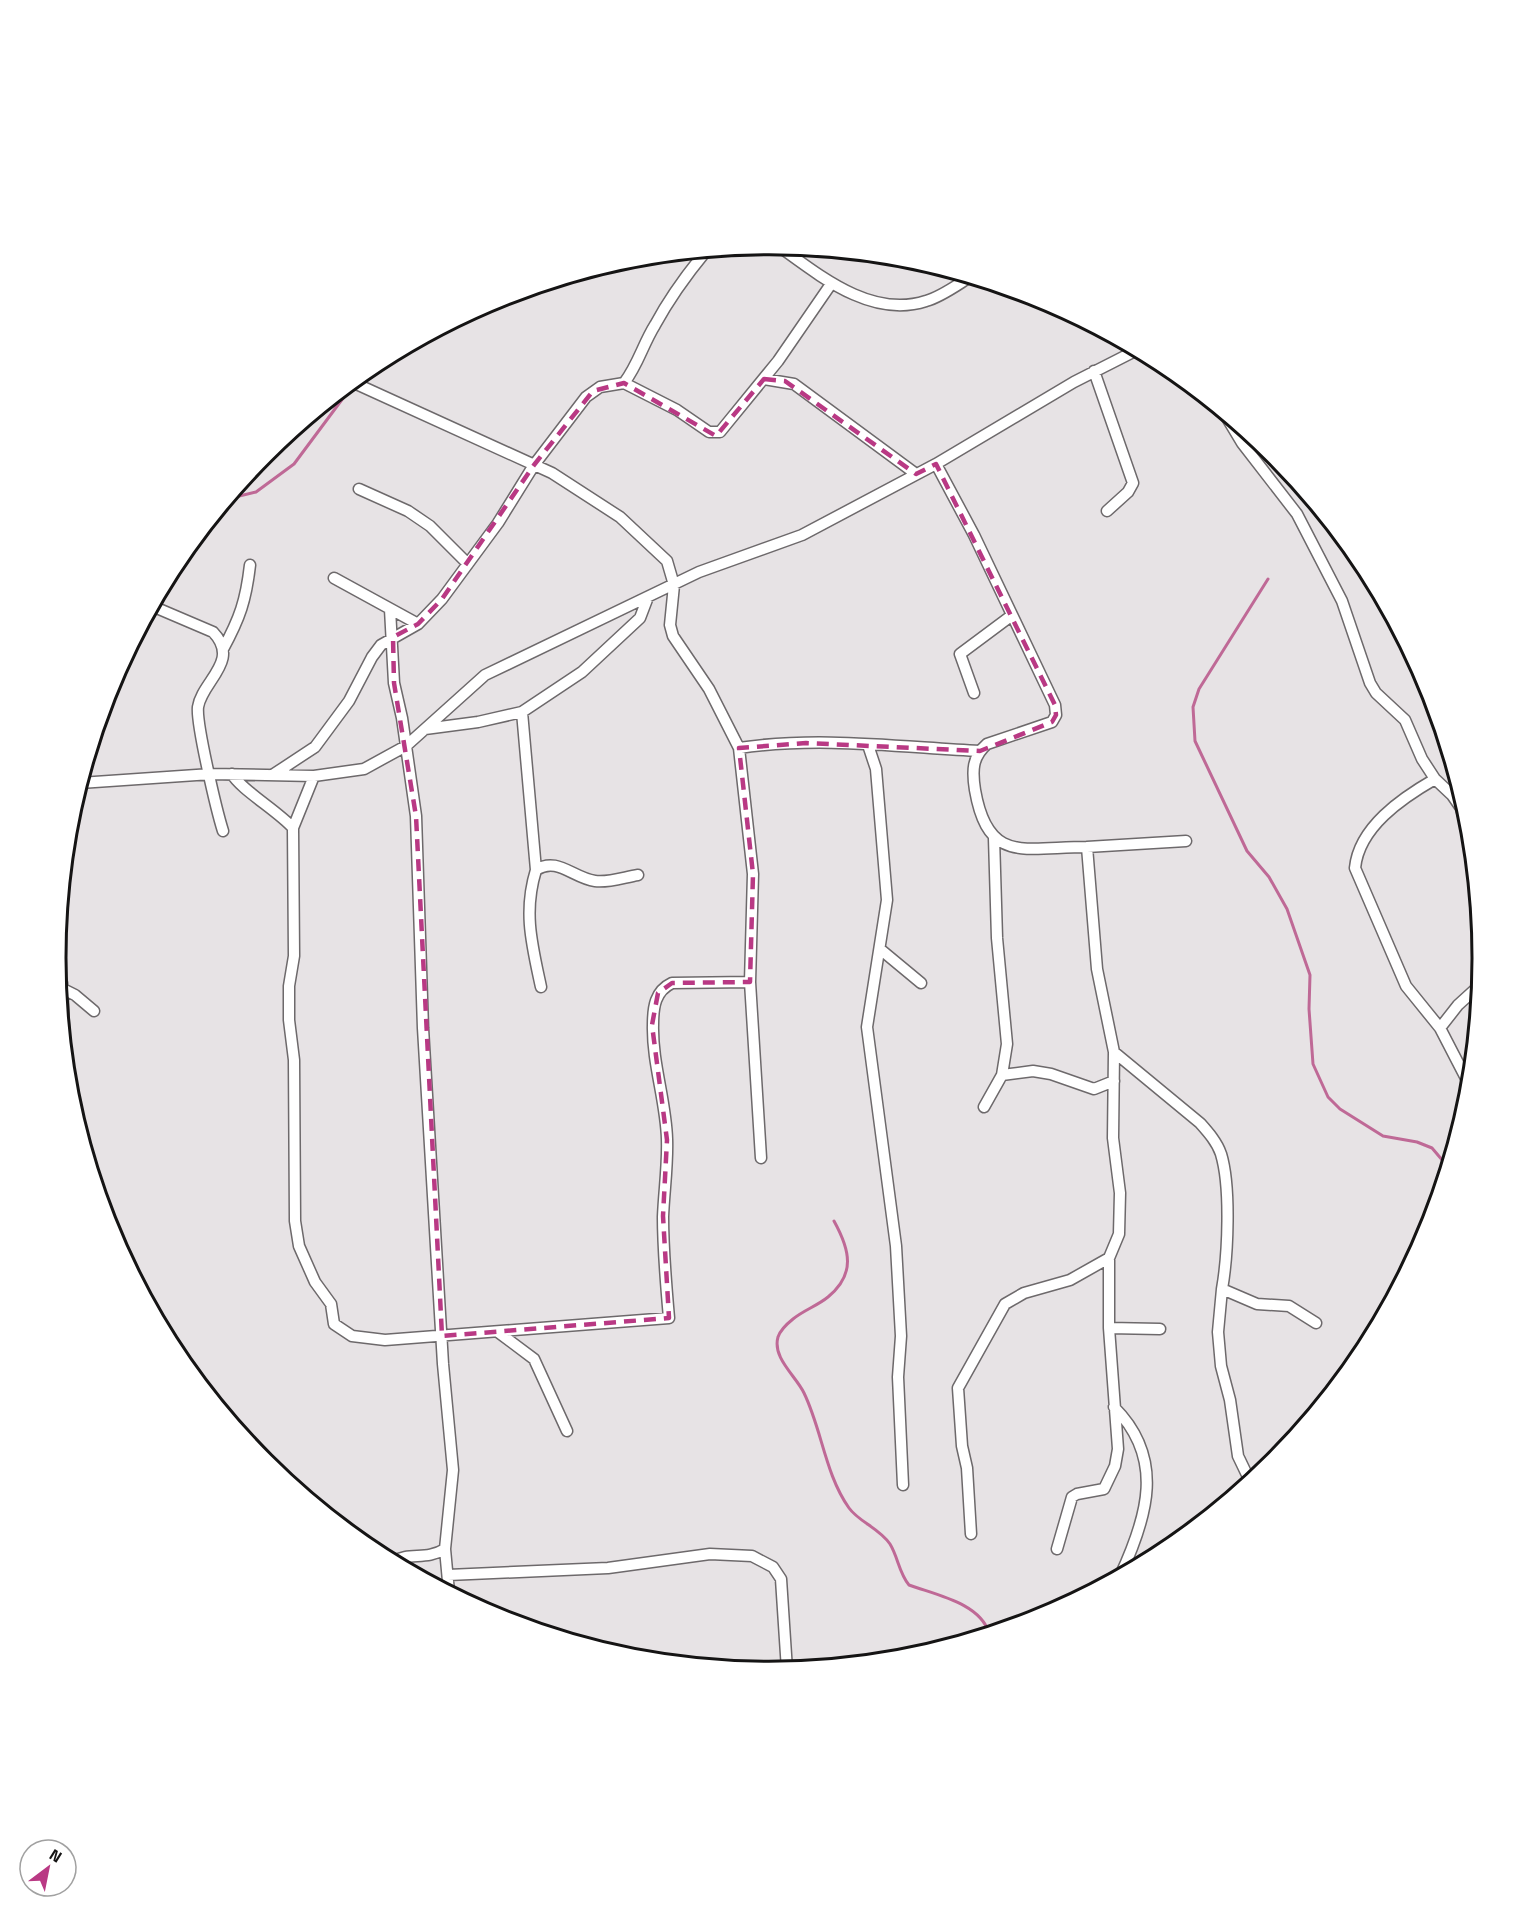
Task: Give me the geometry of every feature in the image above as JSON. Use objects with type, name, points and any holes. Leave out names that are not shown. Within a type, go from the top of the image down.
[{"type":"street","points":[[792,256],[831,284],[858,296],[900,305],[928,301],[961,282]]},
{"type":"street","points":[[274,774],[315,747],[349,701],[372,657],[393,637],[418,624],[442,598],[498,523],[534,465],[593,391],[624,383],[634,371],[654,325],[699,259]]},
{"type":"street","points":[[624,383],[714,433],[720,432],[764,379],[831,284]]},
{"type":"street","points":[[89,782],[211,774],[314,776],[364,769],[406,747],[485,675],[699,572],[802,535],[936,464],[1094,371],[1129,354]]},
{"type":"street","points":[[1094,371],[1133,483],[1128,492],[1107,511]]},
{"type":"street","points":[[764,379],[794,384],[916,474]]},
{"type":"street","points":[[360,386],[534,465],[598,501],[650,542],[667,561],[674,585],[670,625],[673,636],[709,689],[739,748],[753,874],[750,982],[761,1158]]},
{"type":"street","points":[[1234,430],[1297,514],[1342,602],[1370,683],[1376,693],[1405,720],[1422,759],[1435,779],[1452,795]]},
{"type":"street","points":[[936,464],[974,535],[1055,705],[1056,715],[1052,722],[987,744],[980,751],[972,772],[979,815],[994,838],[997,938],[1007,1044],[1002,1075],[984,1107]]},
{"type":"street","points":[[359,489],[408,511],[430,526],[468,564]]},
{"type":"street","points":[[223,831],[198,708],[221,664],[223,649],[243,609],[250,565]]},
{"type":"street","points":[[334,578],[418,624]]},
{"type":"street","points":[[425,729],[478,722],[522,712],[582,672],[640,618],[648,597]]},
{"type":"street","points":[[159,609],[213,632],[221,640],[223,649]]},
{"type":"street","points":[[390,609],[394,683],[416,816],[423,1028],[442,1336],[453,1470],[446,1549],[449,1584]]},
{"type":"street","points":[[974,693],[960,654],[1011,616]]},
{"type":"street","points":[[522,712],[536,870],[531,886],[528,922],[541,987]]},
{"type":"street","points":[[739,748],[773,743],[980,751]]},
{"type":"street","points":[[868,746],[876,769],[886,864],[887,900],[867,1027],[896,1246],[901,1336],[898,1377],[903,1485]]},
{"type":"street","points":[[232,774],[275,809],[293,828]]},
{"type":"street","points":[[314,776],[293,828],[294,956],[289,986],[289,1020],[294,1060],[293,1199],[299,1246],[315,1282],[331,1304],[334,1324],[346,1333],[361,1338],[385,1340],[669,1318],[663,1216],[667,1187],[668,1140],[652,1025],[656,997],[662,988],[672,983],[750,982]]},
{"type":"street","points":[[1435,779],[1406,796],[1368,835],[1357,852],[1355,868],[1406,986],[1440,1028],[1462,1071]]},
{"type":"street","points":[[994,838],[1015,848],[1087,848],[1186,841]]},
{"type":"street","points":[[1057,1549],[1072,1497],[1104,1489],[1114,1466],[1118,1449],[1109,1328],[1109,1258],[1119,1234],[1120,1209],[1113,1138],[1114,1052],[1097,969],[1087,848]]},
{"type":"street","points":[[536,870],[544,864],[554,864],[599,882],[638,875]]},
{"type":"street","points":[[880,949],[921,983]]},
{"type":"street","points":[[67,991],[94,1011]]},
{"type":"street","points":[[1440,1028],[1458,1005],[1470,994]]},
{"type":"street","points":[[1114,1052],[1200,1123],[1211,1135],[1221,1153],[1227,1190],[1218,1332],[1221,1366],[1230,1400],[1238,1456],[1247,1473]]},
{"type":"street","points":[[1002,1075],[1033,1071],[1051,1074],[1094,1089],[1114,1081]]},
{"type":"street","points":[[970,1534],[967,1468],[962,1446],[958,1388],[1005,1304],[1024,1293],[1070,1280],[1109,1258]]},
{"type":"street","points":[[1222,1289],[1257,1304],[1289,1306],[1316,1323]]},
{"type":"street","points":[[1109,1328],[1161,1329]]},
{"type":"street","points":[[498,1332],[534,1359],[567,1431]]},
{"type":"street","points":[[1114,1407],[1126,1420],[1142,1445],[1146,1458],[1147,1485],[1133,1548],[1126,1564]]},
{"type":"street","points":[[402,1558],[429,1557],[446,1549]]},
{"type":"street","points":[[448,1575],[608,1568],[710,1554],[752,1556],[773,1567],[781,1579],[786,1660]]},
{"type":"highlighted area","points":[[764,379],[785,381],[916,474],[936,464],[1055,705],[1056,715],[1052,722],[980,751],[806,743],[739,748],[753,874],[750,982],[672,983],[658,993],[652,1025],[667,1140],[663,1216],[669,1318],[442,1336],[416,816],[394,683],[393,637],[418,624],[442,599],[534,465],[593,391],[624,383],[716,436]]},
{"type":"waterway","points":[[238,496],[256,492],[294,464],[342,399]]},
{"type":"waterway","points":[[1268,579],[1199,689],[1193,707],[1195,741],[1247,851],[1269,877],[1287,909],[1310,975],[1309,1009],[1313,1064],[1328,1097],[1340,1109],[1383,1136],[1417,1142],[1432,1148],[1442,1160]]},
{"type":"waterway","points":[[834,1221],[847,1252],[848,1261],[843,1280],[828,1297],[784,1327],[778,1337],[778,1352],[804,1393],[834,1481],[849,1508],[890,1544],[909,1585],[967,1607],[986,1627]]}]
